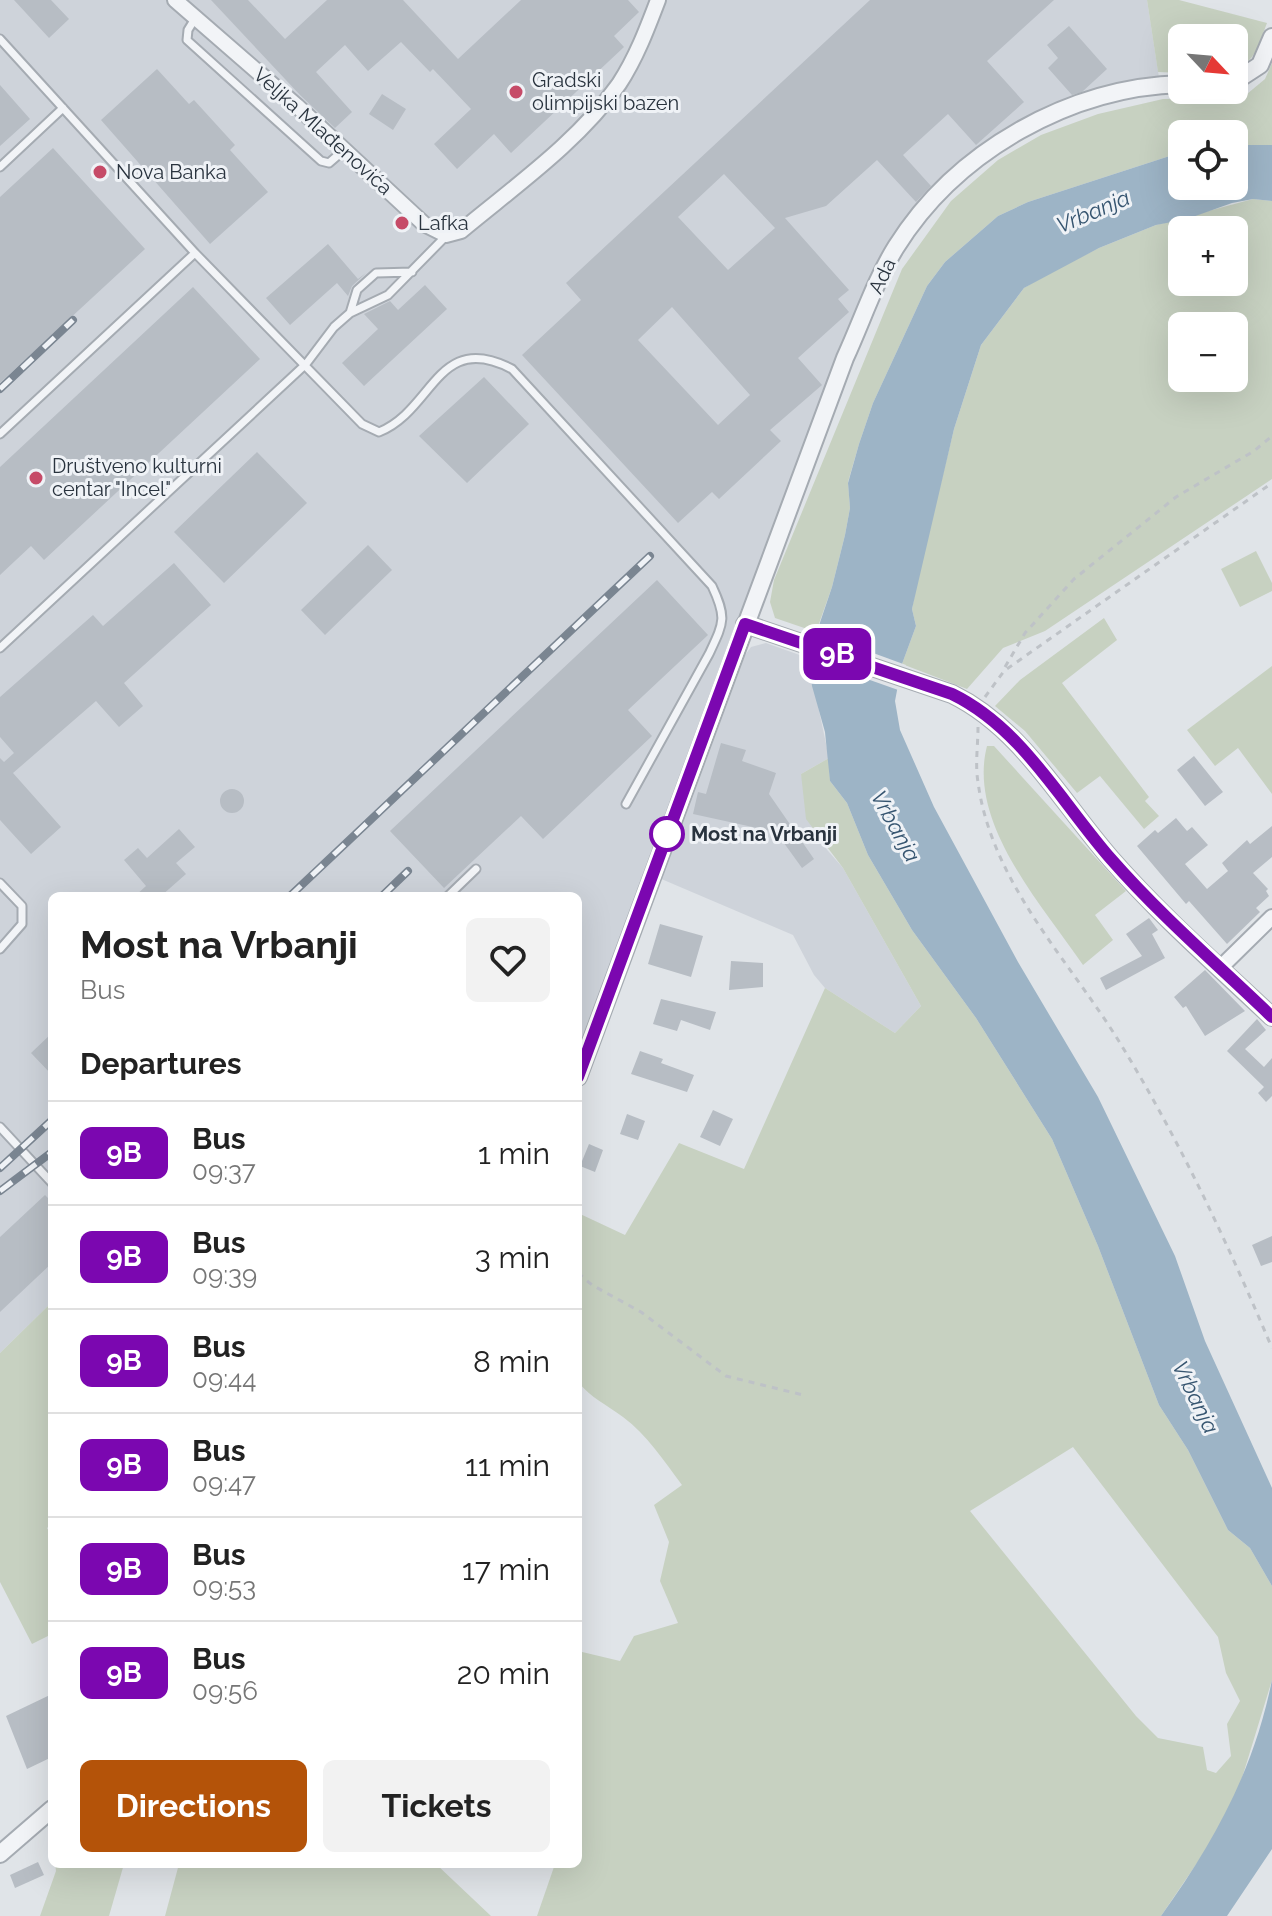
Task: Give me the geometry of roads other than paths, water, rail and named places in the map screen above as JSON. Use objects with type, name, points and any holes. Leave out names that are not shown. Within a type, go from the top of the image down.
[{"type":"street","name":"Veljka Mlađenovića","points":[[175,0],[424,224],[446,235]]},
{"type":"street","points":[[446,235],[461,231],[527,176],[601,107],[637,53],[658,0]]},
{"type":"street","points":[[1248,73],[1260,65],[1272,37]]},
{"type":"street","name":"Ada","points":[[582,1066],[845,358],[896,246],[932,202],[979,157],[1037,120],[1071,104],[1168,84]]},
{"type":"street","points":[[745,624],[963,699],[1002,726],[1155,907],[1272,1017]]},
{"type":"street","points":[[1220,968],[1272,917]]},
{"type":"street","points":[[0,1854],[48,1812]]},
{"type":"lane","points":[[196,17],[188,30],[187,40],[321,161],[329,163],[344,150]]},
{"type":"lane","points":[[0,39],[195,253],[362,424],[379,432],[393,426],[451,365],[474,357],[491,358],[512,369],[712,586],[724,611],[719,632],[626,804]]},
{"type":"lane","points":[[0,167],[63,108]]},
{"type":"lane","points":[[0,648],[306,364],[334,327],[350,313],[388,295],[446,235]]},
{"type":"lane","points":[[0,434],[195,253]]},
{"type":"lane","points":[[350,313],[357,290],[376,273],[413,272]]},
{"type":"lane","points":[[452,892],[476,869]]},
{"type":"lane","points":[[0,883],[22,906],[22,924],[0,949]]},
{"type":"lane","points":[[0,1127],[48,1179]]},
{"type":"water","points":[[1248,145],[1272,145],[1272,201],[1248,200]]},
{"type":"water","name":"Vrbanja","points":[[1168,157],[1168,200],[1248,200],[1195,216],[1168,216],[1168,223],[1099,248],[1024,288],[981,345],[954,429],[912,609],[916,626],[902,664],[895,701],[900,730],[934,807],[1018,962],[1098,1097],[1175,1256],[1205,1341],[1272,1488],[1272,1586],[1250,1548],[1228,1530],[1188,1450],[1159,1405],[1098,1246],[1052,1139],[976,1018],[912,930],[868,855],[847,803],[830,781],[825,732],[812,686],[808,658],[832,587],[850,508],[848,483],[873,403],[927,286],[945,262],[998,216],[1028,202]]},
{"type":"water","points":[[1272,1680],[1272,1849],[1227,1916],[1161,1916],[1198,1861],[1230,1804],[1255,1744]]},
{"type":"railway","points":[[0,389],[73,320]]},
{"type":"railway","points":[[294,892],[650,556]]},
{"type":"railway","points":[[386,892],[408,871]]},
{"type":"railway","points":[[0,1168],[48,1124]]},
{"type":"railway","points":[[0,1191],[48,1155]]},
{"type":"place","name":"Gradski olimpijski bazen","points":[[516,92]]},
{"type":"place","name":"Nova Banka","points":[[100,172]]},
{"type":"place","name":"Lafka","points":[[402,223]]},
{"type":"place","name":"Društveno kulturni centar \"Incel\"","points":[[36,478]]},
{"type":"place","name":"Most na Vrbanji","points":[[667,834]]}]
